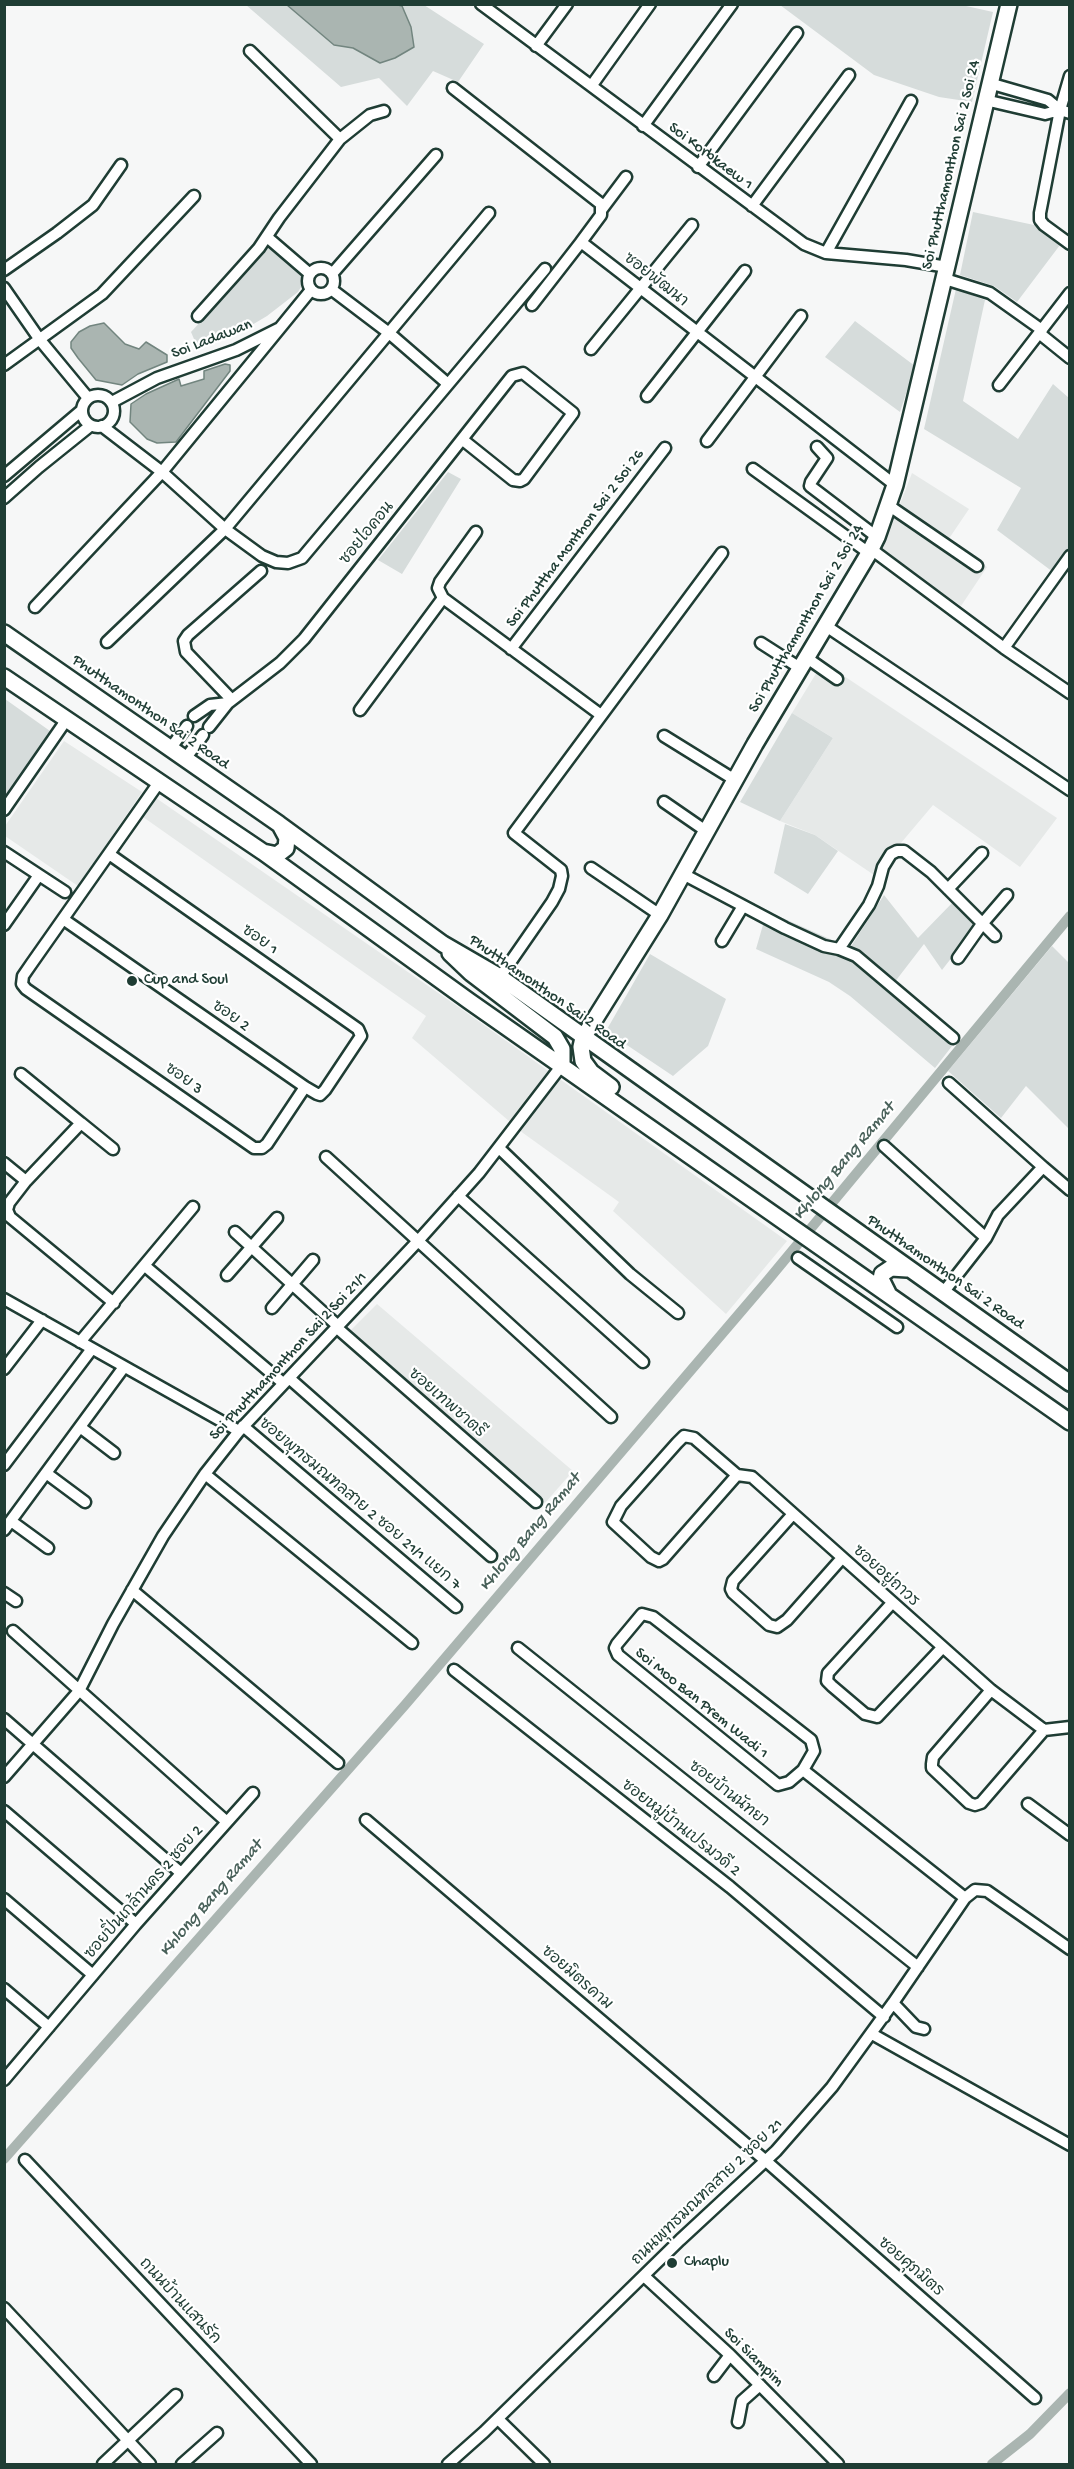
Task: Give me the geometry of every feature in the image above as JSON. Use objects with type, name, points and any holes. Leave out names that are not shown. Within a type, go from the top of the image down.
[{"type":"main road","name":"Soi Phutthamonthon Sai 2 Soi 24","points":[[583,1038],[660,915],[735,780],[873,546],[895,485],[1008,4]]},
{"type":"main road","name":"Phutthamonthon Sai 2 Road","points":[[4,633],[279,824],[443,944],[500,977],[1070,1383]]},
{"type":"main road","points":[[4,677],[263,852],[1070,1422]]},
{"type":"main road","points":[[263,852],[277,855],[286,848],[287,838],[279,824]]},
{"type":"main road","points":[[443,944],[471,973],[555,1037],[562,1049],[562,1065]]},
{"type":"main road","points":[[583,1038],[582,1056],[591,1072],[676,1136],[693,1156]]},
{"type":"main road","points":[[888,1293],[881,1279],[885,1270],[907,1269]]},
{"type":"street","name":"Soi Korbkaew 1","points":[[481,4],[804,244],[826,253],[906,260],[946,273],[990,294],[1070,358]]},
{"type":"street","points":[[536,46],[567,4]]},
{"type":"street","points":[[592,85],[650,4]]},
{"type":"street","points":[[643,126],[732,4]]},
{"type":"street","points":[[698,167],[797,33]]},
{"type":"street","points":[[250,51],[340,139]]},
{"type":"street","points":[[752,207],[849,75]]},
{"type":"street","points":[[1070,76],[1065,111],[1040,220],[1070,244]]},
{"type":"street","points":[[990,83],[1048,100],[1065,111]]},
{"type":"street","points":[[453,88],[601,204],[601,215],[532,305]]},
{"type":"street","points":[[985,100],[1045,114],[1065,111]]},
{"type":"street","points":[[826,253],[911,101]]},
{"type":"street","points":[[198,316],[267,237],[340,139],[370,115],[384,111]]},
{"type":"street","points":[[332,274],[436,155]]},
{"type":"street","points":[[4,270],[93,205],[121,165]]},
{"type":"street","points":[[602,209],[626,177]]},
{"type":"street","points":[[4,365],[102,294],[194,196]]},
{"type":"street","points":[[107,642],[225,529],[489,213]]},
{"type":"street","points":[[591,349],[692,225]]},
{"type":"street","points":[[267,237],[310,274]]},
{"type":"street","name":"ซอยพัฒนา","points":[[581,242],[895,485]]},
{"type":"street","points":[[319,268],[332,274],[334,283],[331,289],[319,295],[308,285],[310,274],[319,268]]},
{"type":"street","points":[[102,426],[162,472],[225,529],[262,556],[276,562],[288,563],[302,558],[545,269]]},
{"type":"street","points":[[647,396],[745,270]]},
{"type":"street","points":[[4,288],[40,340],[88,398]]},
{"type":"street","points":[[331,289],[448,384]]},
{"type":"street","name":"Soi Ladawan","points":[[112,402],[157,378],[236,350],[280,328],[311,290]]},
{"type":"street","points":[[999,385],[1070,293]]},
{"type":"street","points":[[707,441],[801,316]]},
{"type":"street","points":[[35,607],[162,472],[280,328]]},
{"type":"street","name":"ซอยไอคอน","points":[[185,759],[230,701],[280,663],[304,639],[512,376],[519,372],[523,373],[573,413],[524,479],[520,481],[513,480],[463,440]]},
{"type":"street","points":[[4,498],[90,426],[102,426],[112,420],[114,414],[112,402],[101,395],[88,398]]},
{"type":"street","points":[[4,476],[82,410],[88,398]]},
{"type":"street","points":[[82,410],[82,416],[90,426]]},
{"type":"street","points":[[817,447],[827,458],[810,482],[810,486],[873,546]]},
{"type":"street","name":"Soi Phuttha Monthon Sai 2 Soi 26","points":[[512,649],[665,448]]},
{"type":"street","points":[[753,469],[873,546],[1004,648],[1069,692]]},
{"type":"street","points":[[888,505],[977,566]]},
{"type":"street","points":[[360,710],[443,598],[438,588],[440,582],[476,532]]},
{"type":"street","points":[[500,977],[552,902],[559,889],[562,876],[561,870],[514,833],[722,553]]},
{"type":"street","points":[[1004,648],[1070,556]]},
{"type":"street","points":[[230,701],[186,652],[184,641],[261,571]]},
{"type":"street","name":"Soi Phuttha Monthon Sai 2 Soi 26","points":[[443,598],[601,715]]},
{"type":"street","points":[[826,626],[1070,790]]},
{"type":"street","points":[[761,643],[837,679]]},
{"type":"street","name":"ซอยไอคอน","points":[[194,716],[210,705],[230,701]]},
{"type":"street","points":[[4,810],[67,719]]},
{"type":"street","points":[[170,749],[187,726]]},
{"type":"street","points":[[664,736],[735,780]]},
{"type":"street","points":[[63,919],[160,781]]},
{"type":"street","points":[[664,801],[706,831]]},
{"type":"street","points":[[840,949],[869,905],[878,886],[883,867],[891,854],[897,851],[904,851],[948,889],[995,936]]},
{"type":"street","points":[[4,852],[65,892]]},
{"type":"street","points":[[948,889],[982,853]]},
{"type":"street","name":"ซอย 1","points":[[109,854],[358,1029],[361,1036],[323,1093],[317,1094],[305,1087]]},
{"type":"street","points":[[591,868],[660,915]]},
{"type":"street","points":[[683,874],[824,946],[840,949],[856,956],[953,1038]]},
{"type":"street","points":[[4,925],[39,875]]},
{"type":"street","points":[[958,958],[982,924],[1007,895]]},
{"type":"street","points":[[722,941],[743,906]]},
{"type":"street","name":"ซอย 3","points":[[63,919],[23,976],[22,984],[26,989],[254,1148],[262,1148],[267,1144],[305,1087]]},
{"type":"street","name":"ซอย 2","points":[[63,919],[305,1087]]},
{"type":"street","name":"Soi Phutthamonthon Sai 2 Soi 21/1","points":[[4,1777],[79,1691],[132,1590],[176,1515],[205,1474],[241,1429],[458,1196],[499,1148],[562,1065]]},
{"type":"street","points":[[21,1074],[112,1149]]},
{"type":"street","points":[[950,1083],[1070,1190]]},
{"type":"street","points":[[81,1123],[26,1181],[9,1203],[7,1210],[10,1217],[114,1303]]},
{"type":"street","points":[[884,1146],[986,1238]]},
{"type":"street","points":[[499,1148],[630,1274],[678,1313]]},
{"type":"street","points":[[326,1157],[611,1417]]},
{"type":"street","points":[[4,1162],[26,1181]]},
{"type":"street","points":[[942,1294],[986,1238],[998,1215],[1043,1167]]},
{"type":"street","points":[[458,1196],[643,1362]]},
{"type":"street","points":[[80,1342],[193,1207]]},
{"type":"street","points":[[227,1275],[277,1218]]},
{"type":"street","name":"ซอยเทพชาตรี","points":[[235,1232],[337,1327],[536,1502]]},
{"type":"street","points":[[798,1258],[897,1327]]},
{"type":"street","points":[[272,1308],[314,1260]]},
{"type":"street","points":[[145,1266],[286,1381],[491,1556]]},
{"type":"street","points":[[853,1296],[865,1278]]},
{"type":"street","name":"ซอยพุทธมณฑลสาย 2 ซอย 21/1 แยก 7","points":[[4,1299],[92,1350],[241,1429],[456,1607]]},
{"type":"street","points":[[4,1369],[42,1320]]},
{"type":"street","points":[[4,1465],[92,1350]]},
{"type":"street","points":[[4,1530],[124,1367]]},
{"type":"street","points":[[80,1428],[114,1453]]},
{"type":"street","name":"ซอยอยู่ถาวร","points":[[737,1475],[663,1560],[659,1561],[651,1557],[616,1526],[613,1518],[621,1506],[684,1436],[694,1438],[737,1475],[752,1477],[942,1648],[1044,1731]]},
{"type":"street","points":[[46,1473],[85,1502]]},
{"type":"street","points":[[205,1474],[412,1643]]},
{"type":"street","points":[[793,1514],[733,1581],[731,1589],[733,1593],[769,1625],[781,1626],[842,1558]]},
{"type":"street","points":[[11,1521],[48,1548]]},
{"type":"street","points":[[132,1590],[338,1763]]},
{"type":"street","points":[[4,1593],[16,1600]]},
{"type":"street","points":[[892,1603],[828,1673],[827,1682],[865,1714],[877,1717],[942,1648]]},
{"type":"street","name":"Soi Moo Ban Prem Wadi 1","points":[[646,1614],[654,1617],[811,1740],[814,1752],[803,1770],[789,1782],[778,1785],[624,1661],[615,1651],[617,1644],[639,1617],[646,1614]]},
{"type":"street","name":"ซอยปิ่นเกล้านคร 2 ซอย 2","points":[[4,2080],[136,1924],[227,1822],[13,1631]]},
{"type":"street","name":"ซอยบ้านนัทยา","points":[[518,1648],[918,1967]]},
{"type":"street","name":"ซอยหมู่บ้านเปรมวดี 2","points":[[454,1670],[730,1887],[884,2017]]},
{"type":"street","points":[[991,1690],[933,1757],[932,1768],[969,1803],[975,1805],[981,1803],[1044,1731],[1070,1727]]},
{"type":"street","points":[[4,1719],[181,1873]]},
{"type":"street","points":[[803,1770],[965,1898],[975,1890],[987,1891],[1070,1949]]},
{"type":"street","points":[[227,1822],[253,1793]]},
{"type":"street","points":[[1028,1804],[1070,1835]]},
{"type":"street","points":[[4,1811],[136,1924]]},
{"type":"street","name":"ซอยมิตรคาม","points":[[366,1820],[766,2161]]},
{"type":"street","name":"ถนนพุทธมณฑลสาย 2 ซอย 21","points":[[448,2464],[498,2419],[766,2161],[832,2087],[884,2017],[965,1898]]},
{"type":"street","points":[[4,1899],[93,1975]]},
{"type":"street","points":[[4,1989],[50,2027]]},
{"type":"street","points":[[893,2003],[916,2027],[924,2029]]},
{"type":"street","points":[[872,2034],[1070,2145]]},
{"type":"street","name":"ถนนบ้านแสนรัก","points":[[25,2160],[312,2464]]},
{"type":"street","name":"ซอยศุภมิตร","points":[[766,2161],[1035,2398]]},
{"type":"street","name":"Soi Siampim","points":[[644,2276],[730,2355],[837,2464]]},
{"type":"street","points":[[4,2308],[150,2464]]},
{"type":"street","points":[[714,2376],[730,2355]]},
{"type":"street","points":[[738,2422],[742,2401],[760,2385]]},
{"type":"street","points":[[103,2464],[176,2395]]},
{"type":"street","points":[[498,2419],[544,2464]]},
{"type":"street","points":[[182,2464],[217,2433]]},
{"type":"shaded area","points":[[957,4],[993,12],[972,102],[939,97],[874,75],[780,5]]},
{"type":"shaded area","points":[[246,5],[287,5],[334,45],[353,48],[380,63],[402,7],[398,5],[424,5],[484,44],[458,82],[433,71],[407,106],[379,78],[341,87]]},
{"type":"shaded area","points":[[287,5],[402,6],[411,27],[414,47],[395,58],[380,63],[353,48],[334,45]]},
{"type":"shaded area","points":[[973,212],[1034,225],[1060,245],[1017,302],[994,286],[960,275]]},
{"type":"shaded area","points":[[270,246],[301,274],[304,282],[298,292],[267,316],[240,332],[197,346],[191,332]]},
{"type":"shaded area","points":[[956,289],[985,300],[963,401],[1018,439],[1053,384],[1069,398],[1069,551],[1053,572],[997,530],[1021,488],[924,429]]},
{"type":"shaded area","points":[[855,321],[915,366],[900,412],[825,357]]},
{"type":"shaded area","points":[[104,323],[125,344],[139,349],[146,342],[167,355],[167,362],[138,374],[122,385],[96,380],[71,348],[71,342],[79,332],[90,326]]},
{"type":"shaded area","points":[[225,364],[230,365],[230,371],[176,442],[157,443],[147,439],[130,422],[131,404],[146,394],[179,379],[181,386],[204,379],[204,371]]},
{"type":"shaded area","points":[[448,472],[461,479],[402,574],[378,560]]},
{"type":"shaded area","points":[[912,473],[969,509],[948,540],[987,567],[961,606],[882,551]]},
{"type":"shaded area","points":[[823,662],[1057,818],[1020,867],[933,805],[874,875],[815,835],[780,821],[833,738],[792,713]]},
{"type":"shaded area","points":[[5,699],[50,731],[5,797]]},
{"type":"shaded area","points":[[792,713],[833,738],[780,821],[740,802]]},
{"type":"shaded area","points":[[64,741],[142,792],[78,886],[5,836],[5,826]]},
{"type":"shaded area","points":[[156,798],[460,1008],[787,1241],[726,1314],[613,1211],[619,1202],[523,1133],[412,1038],[426,1016],[143,817]]},
{"type":"shaded area","points":[[785,824],[815,835],[838,851],[808,894],[774,873]]},
{"type":"shaded area","points":[[884,895],[918,938],[954,901],[977,925],[942,970],[924,944],[894,983],[959,1037],[935,1068],[850,996],[829,982],[756,949],[767,911],[850,948]]},
{"type":"shaded area","points":[[1052,946],[1069,963],[1069,1129],[1026,1086],[1001,1118],[948,1071]]},
{"type":"shaded area","points":[[650,954],[726,999],[708,1046],[673,1076],[606,1031]]},
{"type":"shaded area","points":[[377,1304],[573,1471],[545,1503],[349,1332]]},
{"type":"waterway","name":"Khlong Bang Ramat","points":[[4,2159],[405,1705],[768,1280],[1070,916]]},
{"type":"waterway","points":[[992,2464],[1030,2434],[1070,2393]]},
{"type":"place","name":"Cup and Soul","points":[[132,981]]},
{"type":"place","name":"Chaplu","points":[[672,2263]]}]
